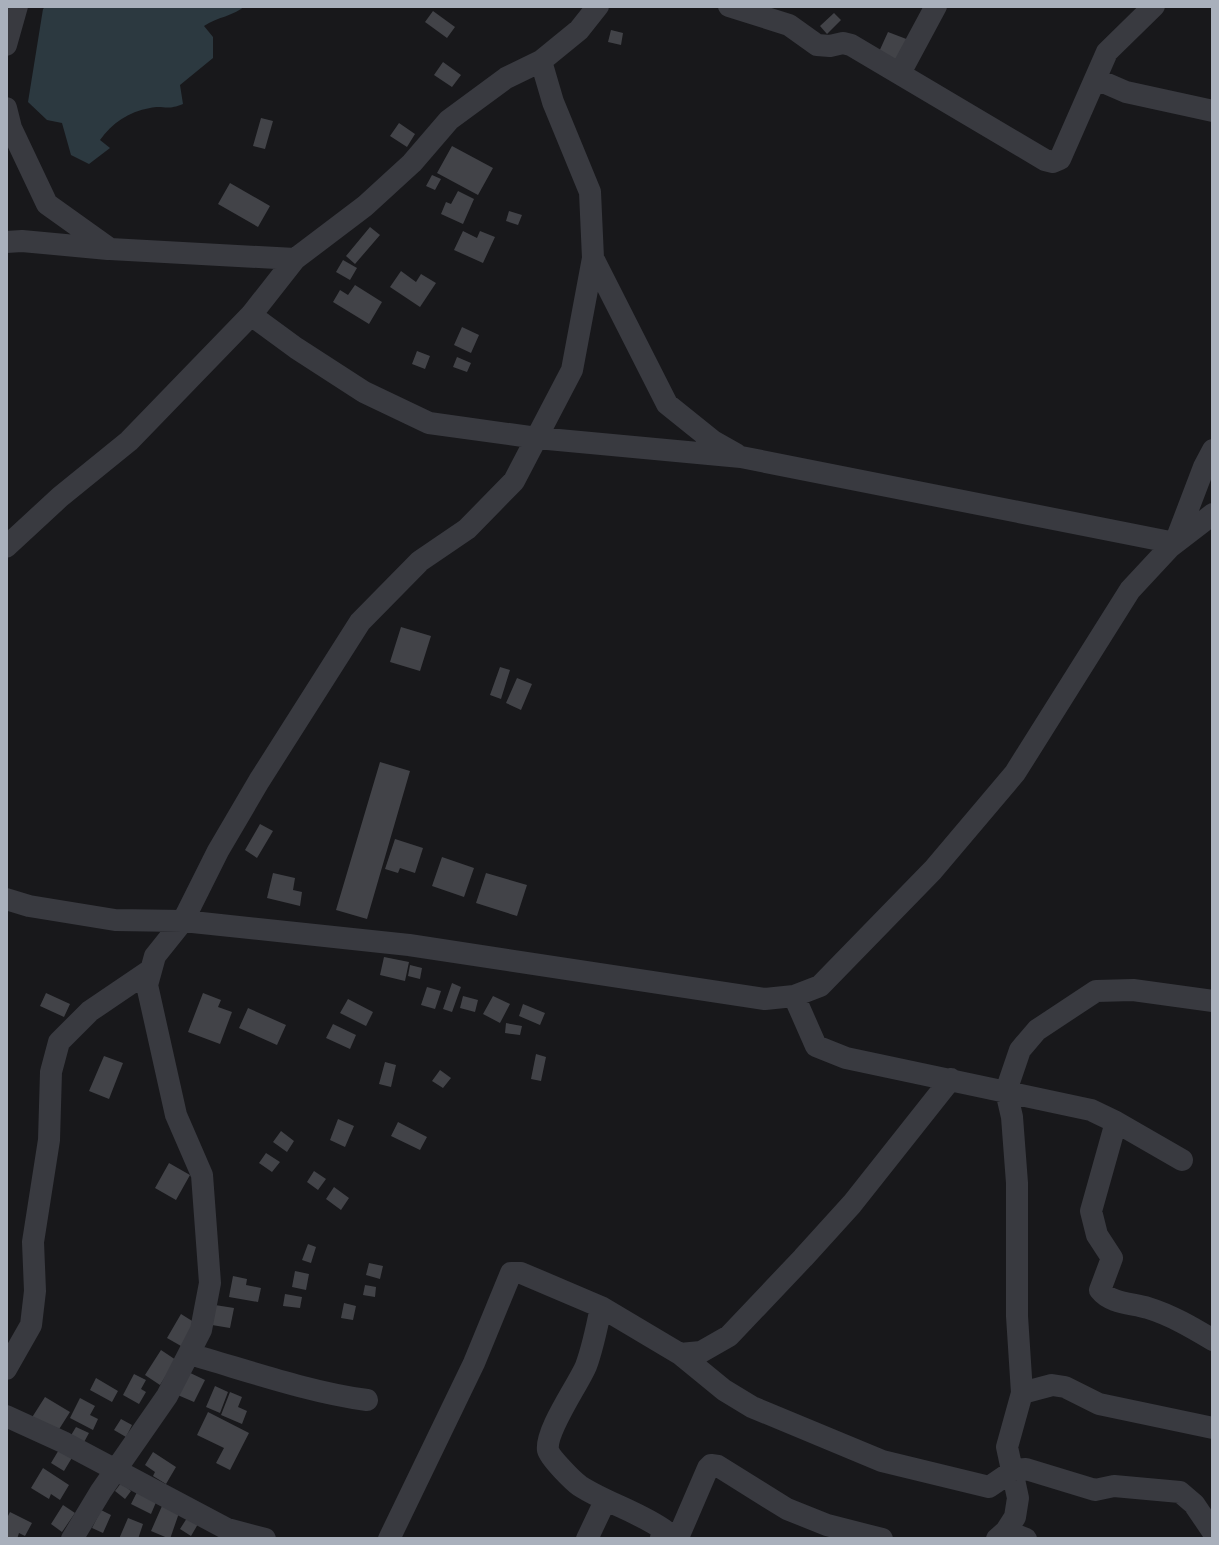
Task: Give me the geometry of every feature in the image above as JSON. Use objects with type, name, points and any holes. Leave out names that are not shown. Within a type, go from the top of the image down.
[{"type":"street","points":[[6,45],[17,6]]},
{"type":"street","points":[[6,547],[60,497],[129,441],[251,315],[295,259],[365,206],[412,163],[449,120],[506,78],[541,61],[579,30],[598,6]]},
{"type":"street","points":[[729,6],[796,15],[817,45],[843,43],[1053,162],[1060,159],[1107,52],[1154,6]]},
{"type":"street","points":[[900,73],[936,6]]},
{"type":"street","points":[[72,1539],[167,1396],[201,1330],[210,1283],[202,1175],[176,1115],[147,985],[155,956],[183,921],[218,851],[259,781],[360,622],[420,561],[467,529],[514,481],[572,370],[593,258],[590,192],[553,102],[541,61]]},
{"type":"street","points":[[1096,79],[1126,92],[1213,111]]},
{"type":"street","points":[[6,108],[11,128],[47,204],[110,249]]},
{"type":"street","points":[[6,242],[295,259]]},
{"type":"street","points":[[593,258],[667,404],[713,441],[741,457]]},
{"type":"street","points":[[251,315],[364,392],[429,423],[537,438],[741,457],[1175,543]]},
{"type":"street","points":[[1175,543],[1213,450]]},
{"type":"street","points":[[6,899],[29,906],[115,920],[183,921],[409,945],[765,999],[794,996],[820,986],[933,870],[1015,773],[1130,590],[1175,543],[1213,514]]},
{"type":"street","points":[[6,1369],[31,1325],[35,1291],[33,1242],[49,1140],[51,1072],[59,1042],[90,1011],[149,971]]},
{"type":"street","points":[[1010,1536],[1018,1498],[1007,1447],[1022,1393],[1017,1316],[1017,1183],[1012,1117],[1006,1091],[1020,1050],[1037,1030],[1096,991],[1133,990],[1213,1001]]},
{"type":"street","points":[[794,996],[816,1046],[846,1058],[1091,1110],[1182,1160]]},
{"type":"street","points":[[680,1354],[701,1352],[729,1336],[852,1204],[951,1079]]},
{"type":"street","points":[[1116,1122],[1091,1211],[1097,1235],[1112,1258],[1100,1290],[1114,1299],[1149,1308],[1193,1327],[1213,1340]]},
{"type":"street","points":[[389,1539],[474,1363],[511,1273],[521,1273],[601,1307],[680,1354],[724,1390],[752,1407],[882,1461],[989,1487],[1014,1470],[1026,1469],[1095,1490],[1114,1486],[1180,1492],[1194,1504],[1213,1532]]},
{"type":"street","points":[[601,1307],[585,1369],[567,1400],[548,1445],[549,1454],[576,1483],[605,1501],[646,1517],[664,1535],[676,1535],[680,1533],[708,1468],[718,1466],[787,1509],[827,1525],[882,1539]]},
{"type":"street","points":[[189,1354],[330,1395],[367,1400]]},
{"type":"street","points":[[1022,1393],[1052,1385],[1065,1387],[1099,1404],[1213,1428]]},
{"type":"street","points":[[6,1416],[63,1442],[227,1529],[265,1539]]},
{"type":"street","points":[[587,1539],[605,1501]]},
{"type":"shaded area","points":[[46,6],[245,6],[204,26],[213,37],[213,58],[180,85],[183,104],[142,110],[121,119],[100,140],[110,148],[89,164],[71,155],[62,123],[47,120],[28,102]]},
{"type":"building","points":[[433,11],[455,27],[447,38],[425,22]]},
{"type":"building","points":[[834,13],[841,20],[827,34],[820,26]]},
{"type":"building","points":[[611,30],[623,33],[621,45],[608,42]]},
{"type":"building","points":[[888,32],[909,40],[900,63],[878,54]]},
{"type":"building","points":[[443,62],[461,75],[452,87],[434,75]]},
{"type":"building","points":[[261,118],[273,121],[265,149],[253,146]]},
{"type":"building","points":[[399,123],[415,134],[407,147],[390,136]]},
{"type":"building","points":[[452,146],[493,168],[478,195],[437,173]]},
{"type":"building","points":[[432,175],[441,179],[435,190],[426,186]]},
{"type":"building","points":[[230,183],[270,206],[258,227],[218,204]]},
{"type":"building","points":[[458,191],[474,199],[463,224],[441,214],[446,202],[451,204]]},
{"type":"building","points":[[509,211],[522,215],[518,225],[506,221]]},
{"type":"building","points":[[370,227],[380,235],[355,264],[346,256]]},
{"type":"building","points":[[463,231],[477,238],[480,231],[495,237],[483,263],[454,250]]},
{"type":"building","points":[[343,260],[357,268],[350,280],[336,272]]},
{"type":"building","points":[[401,271],[416,282],[421,274],[436,283],[420,307],[390,287]]},
{"type":"building","points":[[355,285],[382,302],[369,324],[333,302],[340,290],[348,295]]},
{"type":"building","points":[[462,327],[479,335],[471,353],[454,345]]},
{"type":"building","points":[[417,351],[430,356],[425,369],[412,364]]},
{"type":"building","points":[[457,357],[471,363],[467,372],[453,367]]},
{"type":"building","points":[[401,627],[431,636],[420,671],[390,662]]},
{"type":"building","points":[[500,667],[510,670],[501,699],[490,695]]},
{"type":"building","points":[[517,678],[532,684],[521,710],[506,703]]},
{"type":"building","points":[[380,762],[410,771],[367,919],[336,910]]},
{"type":"building","points":[[260,824],[273,831],[257,858],[245,850]]},
{"type":"building","points":[[395,839],[423,848],[415,873],[400,868],[398,873],[385,869]]},
{"type":"building","points":[[442,857],[474,868],[464,897],[432,886]]},
{"type":"building","points":[[273,873],[295,878],[293,890],[302,892],[300,906],[267,898]]},
{"type":"building","points":[[486,873],[527,885],[517,916],[476,903]]},
{"type":"building","points":[[384,957],[409,962],[405,981],[380,975]]},
{"type":"building","points":[[410,965],[422,968],[420,979],[408,976]]},
{"type":"building","points":[[452,983],[461,987],[452,1012],[443,1009]]},
{"type":"building","points":[[427,987],[441,991],[435,1009],[421,1005]]},
{"type":"building","points":[[46,993],[70,1004],[64,1017],[40,1006]]},
{"type":"building","points":[[203,993],[221,1000],[218,1007],[232,1012],[220,1044],[188,1032]]},
{"type":"building","points":[[463,996],[478,1000],[475,1012],[460,1008]]},
{"type":"building","points":[[493,996],[510,1004],[500,1023],[483,1014]]},
{"type":"building","points":[[348,999],[373,1012],[366,1026],[340,1013]]},
{"type":"building","points":[[523,1004],[545,1013],[540,1025],[519,1016]]},
{"type":"building","points":[[248,1008],[286,1025],[277,1045],[239,1028]]},
{"type":"building","points":[[506,1023],[522,1026],[520,1035],[505,1033]]},
{"type":"building","points":[[333,1024],[356,1035],[350,1049],[326,1038]]},
{"type":"building","points":[[536,1054],[546,1057],[541,1081],[531,1079]]},
{"type":"building","points":[[104,1056],[123,1063],[109,1099],[89,1091]]},
{"type":"building","points":[[385,1062],[396,1065],[391,1087],[379,1084]]},
{"type":"building","points":[[440,1070],[451,1078],[443,1088],[432,1081]]},
{"type":"building","points":[[338,1119],[354,1126],[345,1147],[330,1140]]},
{"type":"building","points":[[398,1122],[427,1137],[420,1150],[391,1136]]},
{"type":"building","points":[[281,1131],[294,1141],[287,1152],[273,1142]]},
{"type":"building","points":[[266,1153],[280,1162],[272,1172],[259,1163]]},
{"type":"building","points":[[169,1163],[190,1175],[176,1200],[155,1188]]},
{"type":"building","points":[[314,1171],[326,1179],[318,1190],[307,1182]]},
{"type":"building","points":[[334,1187],[349,1198],[341,1210],[326,1199]]},
{"type":"building","points":[[308,1244],[316,1247],[311,1263],[302,1260]]},
{"type":"building","points":[[369,1263],[383,1266],[380,1279],[366,1275]]},
{"type":"building","points":[[295,1271],[309,1274],[306,1290],[292,1287]]},
{"type":"building","points":[[233,1276],[247,1279],[246,1285],[261,1288],[258,1302],[229,1297]]},
{"type":"building","points":[[365,1285],[376,1287],[375,1297],[363,1295]]},
{"type":"building","points":[[285,1294],[302,1297],[300,1308],[283,1306]]},
{"type":"building","points":[[344,1303],[356,1306],[353,1320],[341,1318]]},
{"type":"building","points":[[215,1305],[234,1308],[230,1328],[212,1325]]},
{"type":"building","points":[[181,1314],[197,1324],[188,1350],[167,1338]]},
{"type":"building","points":[[161,1350],[176,1360],[160,1385],[145,1375]]},
{"type":"building","points":[[184,1370],[205,1380],[194,1402],[173,1393]]},
{"type":"building","points":[[134,1374],[146,1380],[141,1389],[146,1392],[139,1404],[123,1395]]},
{"type":"building","points":[[96,1378],[118,1391],[112,1402],[90,1390]]},
{"type":"building","points":[[215,1386],[228,1392],[220,1413],[206,1407]]},
{"type":"building","points":[[230,1392],[242,1397],[238,1407],[247,1411],[242,1424],[221,1415]]},
{"type":"building","points":[[45,1397],[70,1412],[56,1434],[31,1419]]},
{"type":"building","points":[[80,1398],[95,1406],[90,1415],[98,1419],[93,1430],[70,1418]]},
{"type":"building","points":[[208,1412],[249,1433],[230,1470],[216,1463],[224,1448],[197,1435]]},
{"type":"building","points":[[121,1419],[132,1425],[126,1437],[114,1430]]},
{"type":"building","points":[[76,1427],[89,1433],[83,1444],[70,1437]]},
{"type":"building","points":[[60,1448],[73,1456],[64,1471],[51,1463]]},
{"type":"building","points":[[153,1452],[176,1467],[166,1484],[153,1476],[155,1472],[145,1465]]},
{"type":"building","points":[[43,1468],[69,1485],[60,1500],[51,1494],[49,1499],[31,1488]]},
{"type":"building","points":[[121,1483],[131,1491],[125,1499],[115,1491]]},
{"type":"building","points":[[138,1490],[157,1500],[151,1514],[131,1504]]},
{"type":"building","points":[[63,1505],[75,1513],[62,1532],[51,1524]]},
{"type":"building","points":[[162,1506],[179,1513],[170,1539],[151,1531]]},
{"type":"building","points":[[101,1510],[111,1515],[103,1533],[92,1528]]},
{"type":"building","points":[[10,1512],[32,1523],[25,1536],[19,1533],[17,1539],[6,1539],[6,1520]]},
{"type":"building","points":[[128,1518],[143,1524],[138,1539],[119,1539]]},
{"type":"building","points":[[187,1518],[198,1524],[191,1536],[180,1529]]}]
